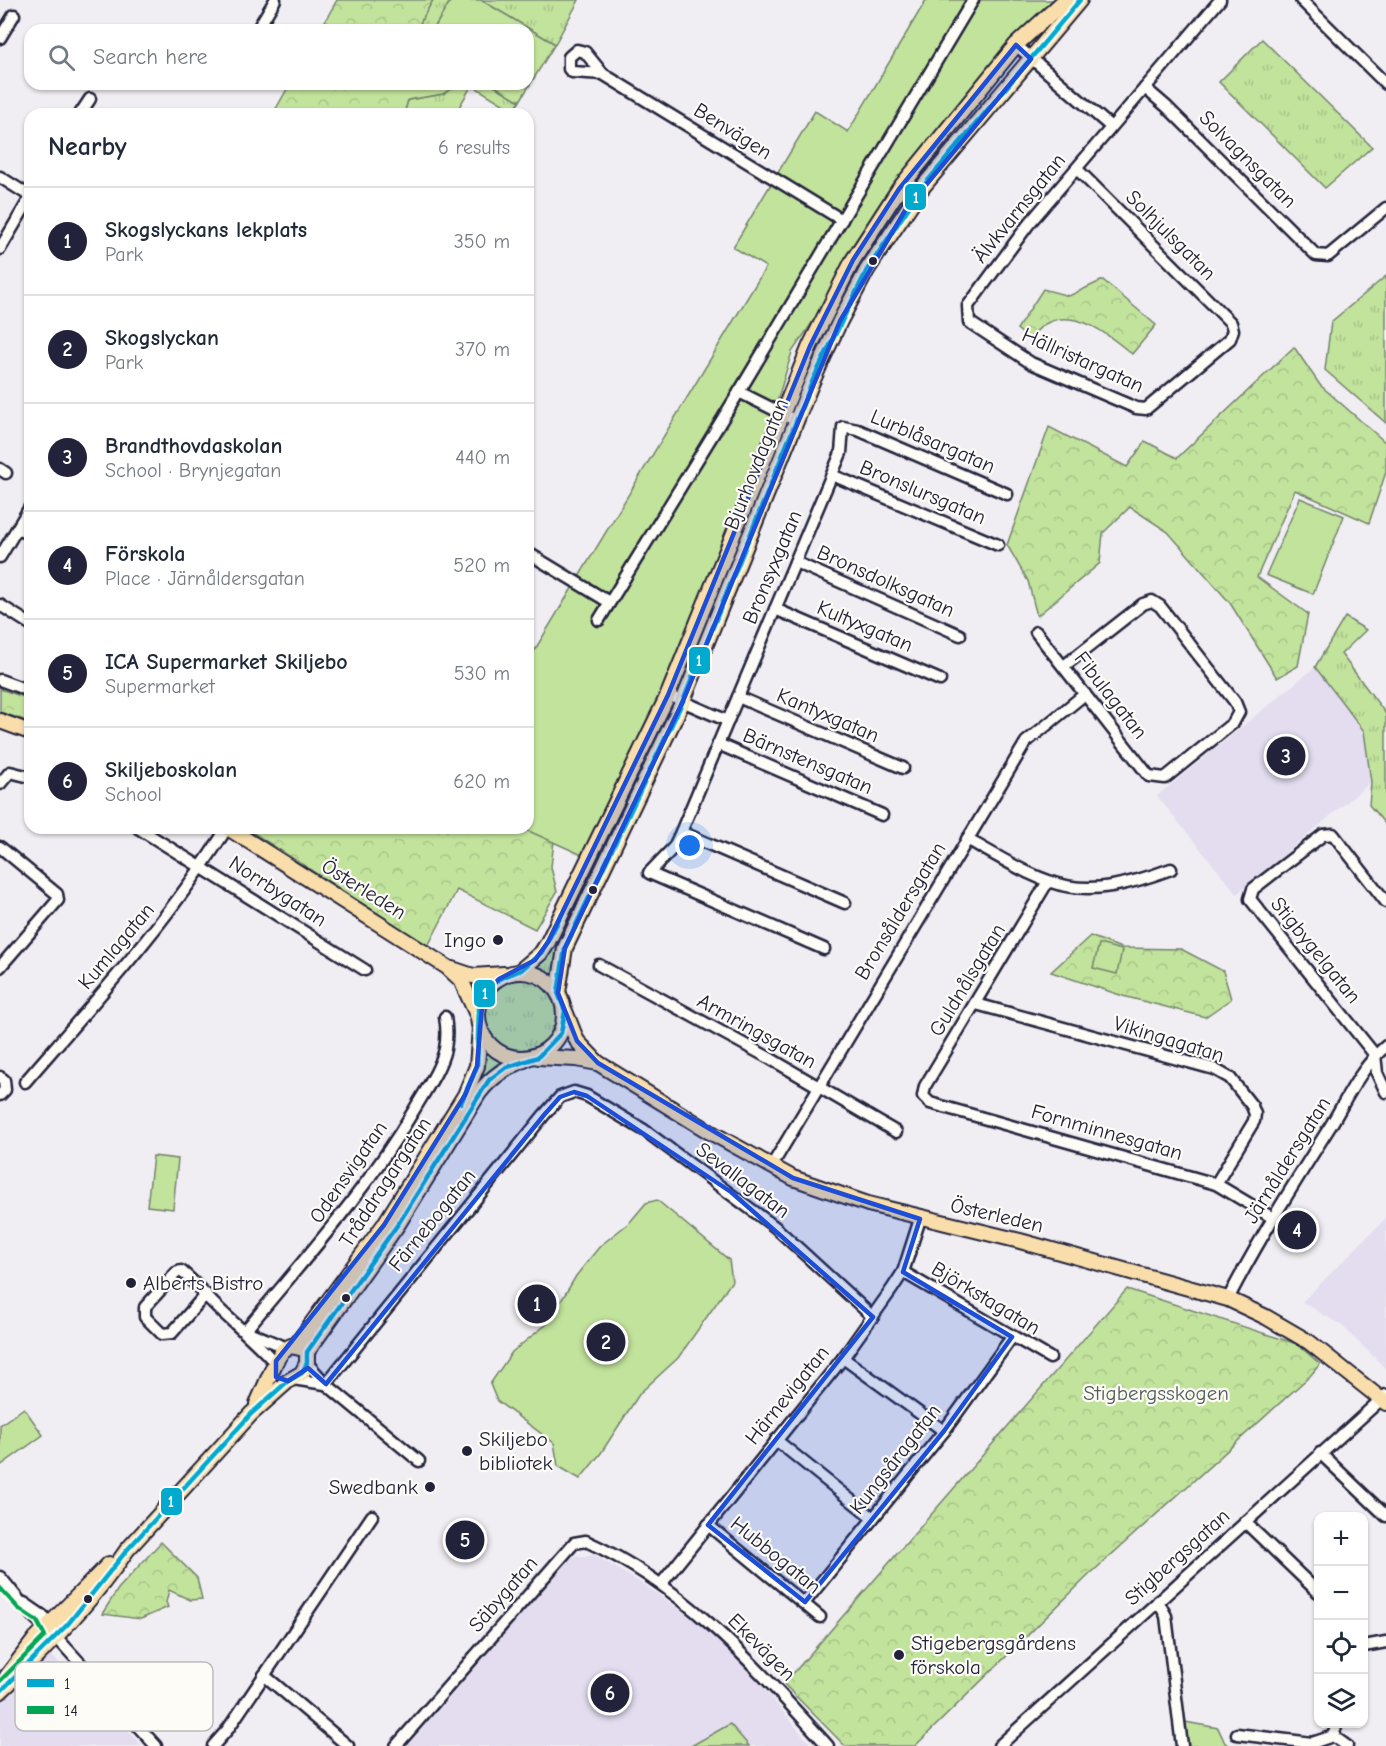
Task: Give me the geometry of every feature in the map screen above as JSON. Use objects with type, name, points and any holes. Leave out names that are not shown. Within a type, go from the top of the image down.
[{"type":"main road","name":"Bjurhovdagatan","points":[[515,972],[542,952],[549,942],[628,781],[668,695],[829,304],[879,218],[899,189],[1016,45],[1065,0]]},
{"type":"main road","name":"Bjurhovdagatan","points":[[558,993],[565,948],[643,789],[683,701],[840,321],[879,250],[944,160],[1080,0]]},
{"type":"main road","points":[[0,721],[24,730]]},
{"type":"main road","points":[[628,781],[643,789]]},
{"type":"main road","name":"Österleden","points":[[236,834],[447,967],[461,980],[479,1023]]},
{"type":"main road","name":"Österleden","points":[[447,967],[473,976],[515,972]]},
{"type":"main road","points":[[515,972],[540,975],[551,981],[558,993],[566,1011],[561,1033],[554,1043],[532,1058],[501,1054],[492,1048],[479,1023],[483,995],[499,979],[515,972]]},
{"type":"main road","name":"Österleden","points":[[566,1011],[577,1041],[598,1063],[793,1178],[920,1219],[1020,1241],[1228,1299],[1266,1317],[1309,1342],[1385,1399]]},
{"type":"main road","name":"Tråddragargatan","points":[[22,1662],[113,1572],[127,1550],[251,1414],[290,1380],[302,1373],[299,1352],[384,1225],[465,1095],[477,1066],[479,1023]]},
{"type":"main road","name":"Österleden","points":[[532,1058],[576,1059],[598,1063]]},
{"type":"main road","name":"Tråddragargatan","points":[[251,1414],[274,1365],[299,1352],[398,1224],[489,1080],[505,1068],[532,1058]]},
{"type":"main road","points":[[274,1365],[279,1380],[290,1380]]},
{"type":"main road","name":"Tråddragargatan","points":[[25,1662],[51,1631]]},
{"type":"main road","name":"Tråddragargatan","points":[[0,1685],[15,1669]]},
{"type":"main road","name":"Tråddragargatan","points":[[0,1692],[15,1674]]},
{"type":"street","points":[[261,24],[275,0]]},
{"type":"street","points":[[599,620],[739,392],[973,0]]},
{"type":"street","name":"Älvkvarnsgatan","points":[[968,318],[968,306],[988,277],[1220,0]]},
{"type":"street","points":[[1301,0],[1386,84]]},
{"type":"street","points":[[0,38],[14,15]]},
{"type":"street","points":[[1016,45],[1111,128]]},
{"type":"street","name":"Benvägen","points":[[603,74],[842,220]]},
{"type":"street","name":"Solvagnsgatan","points":[[1145,88],[1316,255],[1328,256],[1386,208]]},
{"type":"street","points":[[84,108],[90,99]]},
{"type":"street","name":"Solhjulsgatan","points":[[1077,169],[1231,323],[1233,330]]},
{"type":"street","points":[[0,177],[24,193]]},
{"type":"street","points":[[0,249],[24,207]]},
{"type":"street","name":"Hällristargatan","points":[[968,318],[969,322],[1031,363],[1141,409],[1146,409],[1230,339],[1233,330]]},
{"type":"street","points":[[739,392],[797,421]]},
{"type":"street","name":"Bronsyxgatan","points":[[824,949],[649,873],[674,847],[681,832],[841,453],[843,427]]},
{"type":"street","name":"Lurblåsargatan","points":[[843,427],[858,430],[1007,494]]},
{"type":"street","name":"Bronslursgatan","points":[[832,475],[998,545]]},
{"type":"street","points":[[0,557],[24,518]]},
{"type":"street","points":[[18,528],[24,532]]},
{"type":"street","points":[[534,558],[609,602]]},
{"type":"street","name":"Bronsdolksgatan","points":[[795,562],[960,635]]},
{"type":"street","name":"Fibulagatan","points":[[1036,632],[1149,776],[1156,779],[1165,778],[1225,730],[1233,723],[1238,711],[1235,702],[1167,614],[1154,603],[1143,603],[1064,666]]},
{"type":"street","points":[[0,605],[24,620]]},
{"type":"street","name":"Kultyxgatan","points":[[775,609],[940,680]]},
{"type":"street","points":[[0,680],[24,690]]},
{"type":"street","name":"Bronsåldersgatan","points":[[771,1167],[1026,742],[1085,694]]},
{"type":"street","points":[[668,695],[728,721]]},
{"type":"street","name":"Kantyxgatan","points":[[738,697],[903,768]]},
{"type":"street","name":"Bärnstensgatan","points":[[718,744],[882,815]]},
{"type":"street","points":[[0,784],[10,772],[24,776]]},
{"type":"street","points":[[681,832],[845,903]]},
{"type":"street","name":"Norrbygatan","points":[[148,834],[203,866],[365,970]]},
{"type":"street","name":"Kumlagatan","points":[[25,1082],[135,955],[203,866],[223,834]]},
{"type":"street","name":"Stigbygelgatan","points":[[1375,1055],[1250,898],[1253,889],[1323,835],[1333,834],[1386,902]]},
{"type":"street","points":[[967,839],[1047,883],[1088,889],[1107,888],[1136,882],[1171,869]]},
{"type":"street","points":[[0,848],[57,894],[58,900],[0,967]]},
{"type":"street","name":"Guldnålsgatan","points":[[924,1097],[925,1086],[1047,883]]},
{"type":"street","name":"Armringsgatan","points":[[599,965],[896,1132]]},
{"type":"street","name":"Vikingagatan","points":[[976,1004],[1214,1069],[1230,1078],[1252,1106],[1254,1121],[1216,1184]]},
{"type":"street","name":"Odensvigatan","points":[[245,1331],[340,1219],[403,1129],[437,1069],[444,1051],[447,1033],[445,1017]]},
{"type":"street","name":"Järnåldersgatan","points":[[1228,1299],[1273,1218],[1375,1055],[1386,1046]]},
{"type":"street","points":[[1375,1055],[1377,1074],[1386,1092]]},
{"type":"street","points":[[0,1095],[5,1089],[2,1079]]},
{"type":"street","name":"Sevallagatan","points":[[577,1093],[587,1096],[644,1130],[731,1192],[775,1227],[873,1317]]},
{"type":"street","name":"Färnebogatan","points":[[326,1384],[544,1114],[560,1097],[577,1093]]},
{"type":"street","name":"Fornminnesgatan","points":[[924,1097],[930,1103],[1216,1184],[1273,1218]]},
{"type":"street","name":"Härnevigatan","points":[[662,1583],[843,1358],[873,1317],[903,1272],[920,1219]]},
{"type":"street","points":[[206,1294],[172,1333],[162,1334],[145,1317],[146,1307],[176,1273],[181,1271],[206,1294],[212,1302],[245,1331],[274,1365]]},
{"type":"street","name":"Björkstagatan","points":[[903,1272],[1050,1358]]},
{"type":"street","points":[[245,1331],[299,1352],[326,1384],[419,1461]]},
{"type":"street","name":"Kungsåragatan","points":[[805,1602],[944,1431],[1012,1336]]},
{"type":"street","points":[[843,1358],[944,1431]]},
{"type":"street","points":[[290,1380],[326,1384]]},
{"type":"street","name":"Stigbergsgatan","points":[[999,1746],[1320,1454],[1385,1399]]},
{"type":"street","points":[[776,1440],[873,1518]]},
{"type":"street","points":[[1320,1454],[1386,1516]]},
{"type":"street","points":[[213,1746],[228,1730],[372,1516]]},
{"type":"street","points":[[1245,1522],[1314,1588]]},
{"type":"street","name":"Hubbogatan","points":[[708,1524],[805,1602],[820,1617]]},
{"type":"street","name":"Säbygatan","points":[[396,1746],[574,1543],[586,1541],[595,1545],[662,1583]]},
{"type":"street","points":[[0,1577],[24,1603],[43,1616],[51,1631],[79,1662]]},
{"type":"street","name":"Ekevägen","points":[[662,1583],[758,1668],[828,1746]]},
{"type":"street","points":[[1158,1601],[1166,1616],[1182,1746]]},
{"type":"street","points":[[1368,1645],[1386,1642]]},
{"type":"street","points":[[264,1675],[348,1746]]},
{"type":"street","points":[[1333,1736],[1336,1728]]},
{"type":"street","points":[[142,1731],[156,1746]]},
{"type":"street","points":[[1237,1734],[1312,1743],[1333,1736]]},
{"type":"street","points":[[1333,1736],[1347,1746]]},
{"type":"highlighted area","points":[[1016,45],[1031,59],[906,209],[840,321],[683,701],[565,948],[558,993],[577,1041],[598,1063],[793,1178],[920,1219],[903,1272],[1012,1337],[944,1431],[805,1602],[708,1525],[873,1317],[731,1192],[587,1096],[574,1092],[560,1097],[544,1115],[326,1384],[308,1368],[288,1381],[276,1377],[276,1361],[384,1225],[465,1095],[477,1066],[483,995],[499,979],[535,960],[548,942],[668,695],[810,346],[853,260],[899,189]]},
{"type":"shaded area","points":[[1315,667],[1364,731],[1371,782],[1237,894],[1157,796]]},
{"type":"shaded area","points":[[1386,1218],[1386,1369],[1341,1325],[1302,1302]]},
{"type":"shaded area","points":[[593,1554],[646,1586],[722,1639],[812,1746],[407,1746],[568,1561],[577,1555],[580,1557]]},
{"type":"shaded area","points":[[47,1653],[58,1662],[39,1662]]},
{"type":"shaded area","points":[[15,1688],[15,1731],[129,1731],[142,1746],[0,1746],[0,1704]]},
{"type":"green space","points":[[337,0],[433,0],[419,24],[323,24]]},
{"type":"green space","points":[[433,0],[451,0],[437,24],[419,24]]},
{"type":"green space","points":[[451,0],[481,0],[521,24],[437,24]]},
{"type":"green space","points":[[481,0],[579,0],[555,44],[534,32],[534,24],[521,24]]},
{"type":"green space","points":[[926,0],[1059,0],[853,249],[816,317],[792,352],[766,438],[672,669],[582,855],[534,833],[534,651],[766,267],[733,247],[815,111],[848,132]]},
{"type":"green space","points":[[534,32],[555,44],[534,78]]},
{"type":"green space","points":[[1262,39],[1372,147],[1325,188],[1219,82]]},
{"type":"green space","points":[[287,90],[449,90],[443,94],[408,100],[406,108],[276,108]]},
{"type":"green space","points":[[449,90],[469,90],[459,108],[406,108],[408,100],[443,94]]},
{"type":"green space","points":[[480,90],[501,90],[520,101],[516,108],[509,108]]},
{"type":"green space","points":[[501,90],[527,90],[520,101]]},
{"type":"green space","points":[[1386,276],[1386,423],[1325,370],[1331,322]]},
{"type":"green space","points":[[1103,280],[1156,325],[1132,354],[1114,339],[1081,321],[1058,319],[1047,323],[1029,339],[1017,329],[1043,289],[1069,296]]},
{"type":"green space","points":[[1294,347],[1320,385],[1386,443],[1386,472],[1369,523],[1295,490],[1257,577],[1308,614],[1298,666],[1277,678],[1230,603],[1168,532],[1130,507],[1103,533],[1100,563],[1037,616],[1028,581],[1007,545],[1049,427],[1127,467],[1145,441],[1177,458]]},
{"type":"green space","points":[[1300,498],[1344,516],[1313,594],[1266,575]]},
{"type":"green space","points":[[1345,617],[1366,630],[1341,654],[1386,714],[1386,825],[1369,805],[1371,782],[1364,731],[1315,667]]},
{"type":"green space","points":[[0,689],[24,697],[24,720],[0,712]]},
{"type":"green space","points":[[615,818],[563,935],[553,976],[536,966]]},
{"type":"green space","points":[[534,833],[554,841],[551,867],[557,892],[535,929],[457,890],[428,946],[255,834]]},
{"type":"green space","points":[[1090,936],[1121,948],[1181,949],[1223,971],[1231,999],[1205,1017],[1123,996],[1051,972]]},
{"type":"green space","points":[[1099,944],[1122,950],[1117,974],[1093,968]]},
{"type":"green space","points":[[514,978],[528,978],[542,984],[552,994],[558,1008],[556,1029],[542,1046],[528,1052],[514,1052],[500,1046],[490,1036],[484,1022],[484,1008],[490,994],[500,984]]},
{"type":"green space","points":[[485,1050],[502,1060],[489,1071],[474,1091]]},
{"type":"green space","points":[[153,1156],[178,1159],[173,1209],[147,1206]]},
{"type":"green space","points":[[657,1200],[729,1260],[732,1281],[678,1358],[640,1393],[601,1453],[580,1479],[558,1466],[554,1443],[497,1401],[490,1384],[512,1352],[548,1323],[576,1276],[600,1246],[630,1222],[646,1203]]},
{"type":"green space","name":"Stigbergsskogen","points":[[1127,1289],[1297,1344],[1320,1364],[1310,1376],[1090,1574],[915,1746],[845,1746],[784,1684]]},
{"type":"green space","points":[[535,1290],[551,1302],[539,1317],[524,1306]]},
{"type":"green space","points":[[24,1408],[43,1435],[0,1466],[0,1425]]},
{"type":"green space","points":[[161,1542],[197,1578],[202,1599],[190,1600],[169,1590],[166,1602],[168,1607],[141,1619],[102,1614],[118,1589]]},
{"type":"green space","points":[[1185,1722],[1218,1728],[1225,1743],[1231,1746],[1189,1746]]},
{"type":"green space","points":[[730,1724],[749,1746],[691,1746]]},
{"type":"transit line","name":"1","points":[[30,1662],[68,1624],[127,1550],[251,1414],[288,1381],[302,1373],[307,1363],[307,1352],[398,1224],[489,1080],[505,1068],[538,1057],[561,1033],[565,1011],[558,993],[565,948],[683,701],[812,382],[867,270],[921,189],[1080,0]]},
{"type":"transit line","name":"1","points":[[461,1103],[477,1066],[479,1006],[483,995],[499,979],[521,970],[542,952],[562,914]]},
{"type":"transit line","name":"14","points":[[0,1588],[19,1609],[37,1621],[45,1636],[19,1662]]},
{"type":"transit line","name":"14","points":[[0,1681],[15,1666]]},
{"type":"transit line","name":"1","points":[[0,1692],[15,1677]]},
{"type":"place","name":"Brandthovdaskolan","points":[[1286,756]]},
{"type":"place","name":"Ingo","points":[[498,940]]},
{"type":"place","name":"Förskola","points":[[1297,1230]]},
{"type":"place","name":"Alberts Bistro","points":[[131,1283]]},
{"type":"place","name":"Skogslyckans lekplats","points":[[537,1304]]},
{"type":"place","name":"Skogslyckan","points":[[606,1342]]},
{"type":"place","name":"Skiljebo bibliotek","points":[[467,1451]]},
{"type":"place","name":"Swedbank","points":[[430,1487]]},
{"type":"place","name":"ICA Supermarket Skiljebo","points":[[465,1540]]},
{"type":"place","name":"Stigebergsgårdens förskola","points":[[899,1655]]},
{"type":"place","name":"Skiljeboskolan","points":[[610,1693]]}]
